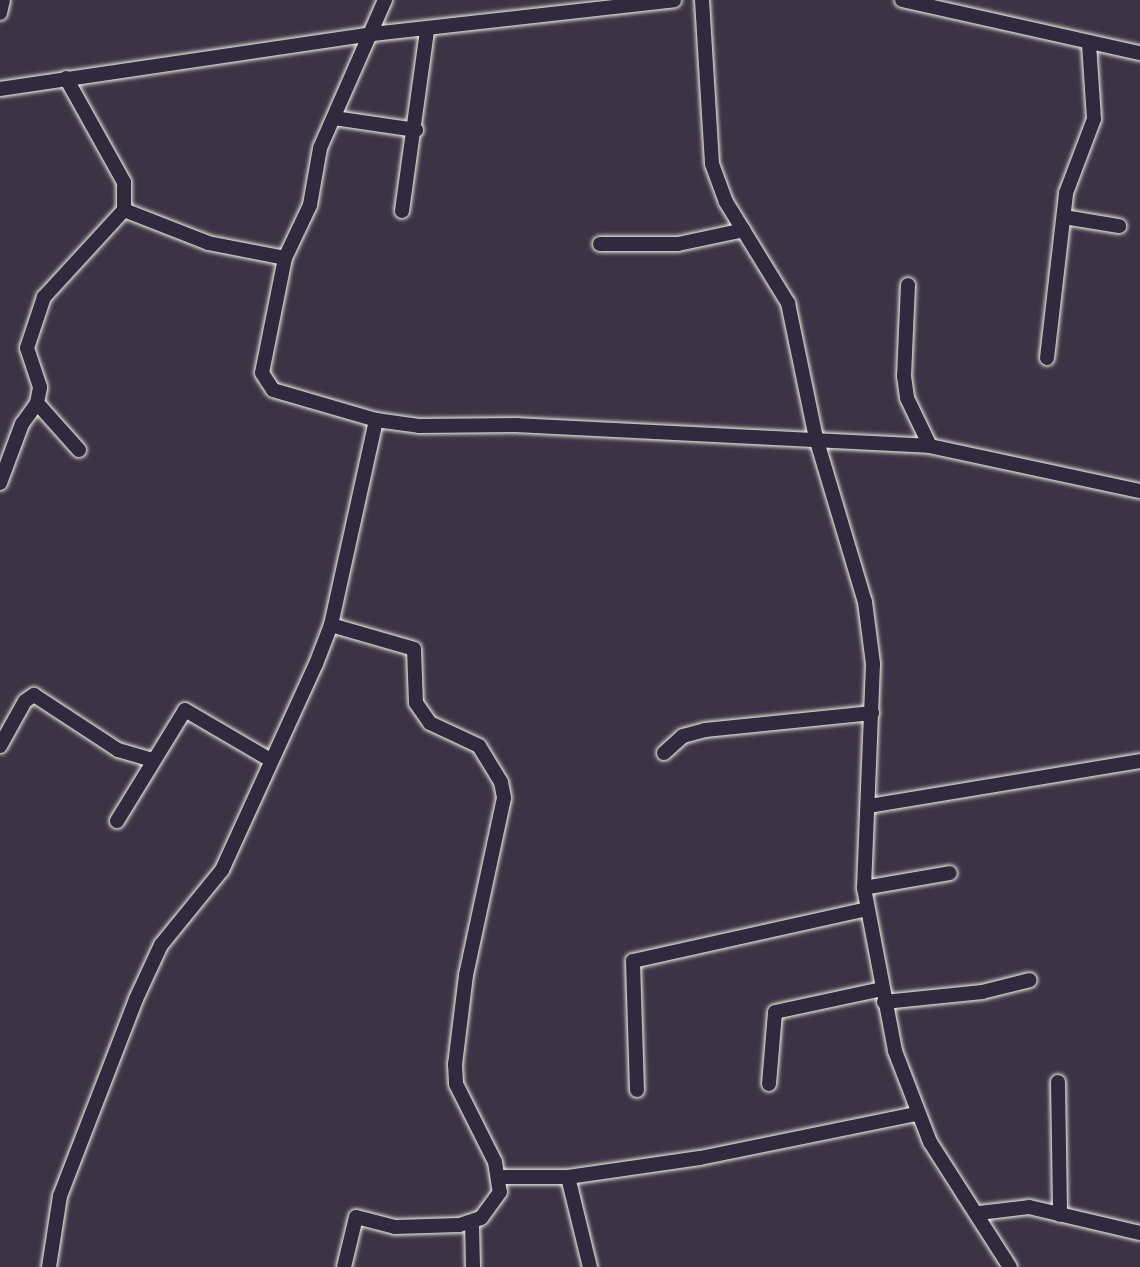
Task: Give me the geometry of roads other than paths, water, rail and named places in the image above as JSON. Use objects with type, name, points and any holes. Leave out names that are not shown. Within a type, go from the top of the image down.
[{"type":"street","points":[[0,13],[3,0]]},
{"type":"street","points":[[385,0],[373,34],[354,63],[320,148],[310,205],[285,258],[275,291],[264,383],[376,420],[431,427],[517,425],[930,446],[1140,491]]},
{"type":"street","points":[[0,89],[373,34],[427,31],[674,0]]},
{"type":"street","points":[[702,0],[710,155],[726,202],[788,303],[816,438],[865,602],[873,664],[864,888],[883,996],[917,1114],[1010,1267]]},
{"type":"street","points":[[902,0],[1140,53]]},
{"type":"street","points":[[402,211],[416,130],[427,31]]},
{"type":"street","points":[[1047,358],[1066,193],[1094,119],[1089,44]]},
{"type":"street","points":[[0,483],[22,424],[37,403],[40,387],[27,348],[44,297],[124,210],[124,182],[66,78]]},
{"type":"street","points":[[334,118],[416,130]]},
{"type":"street","points":[[124,210],[208,243],[285,258]]},
{"type":"street","points":[[1064,217],[1119,226]]},
{"type":"street","points":[[600,244],[678,244],[744,230]]},
{"type":"street","points":[[908,285],[904,376],[907,398],[930,446]]},
{"type":"street","points":[[37,403],[79,450]]},
{"type":"street","points":[[49,1267],[60,1196],[136,999],[161,945],[222,870],[259,795],[269,759],[296,709],[331,625],[376,420]]},
{"type":"street","points":[[331,625],[414,649],[413,694],[427,719],[479,746],[501,782],[502,823],[466,975],[455,1064],[456,1084],[482,1127],[500,1177],[494,1203],[472,1223],[395,1227],[356,1217],[344,1267]]},
{"type":"street","points":[[0,746],[25,701],[34,695],[118,750],[152,760]]},
{"type":"street","points":[[117,821],[180,714],[189,710],[269,759]]},
{"type":"street","points":[[664,753],[683,736],[705,730],[872,713]]},
{"type":"street","points":[[869,806],[1140,761]]},
{"type":"street","points":[[864,888],[950,873]]},
{"type":"street","points":[[637,1090],[633,961],[867,909]]},
{"type":"street","points":[[769,1084],[775,1012],[883,996],[982,992],[1030,980]]},
{"type":"street","points":[[1058,1082],[1060,1215]]},
{"type":"street","points":[[500,1177],[568,1177],[700,1158],[917,1114]]},
{"type":"street","points":[[568,1177],[590,1267]]},
{"type":"street","points":[[979,1213],[1029,1207],[1140,1233]]},
{"type":"street","points":[[472,1223],[473,1267]]}]
